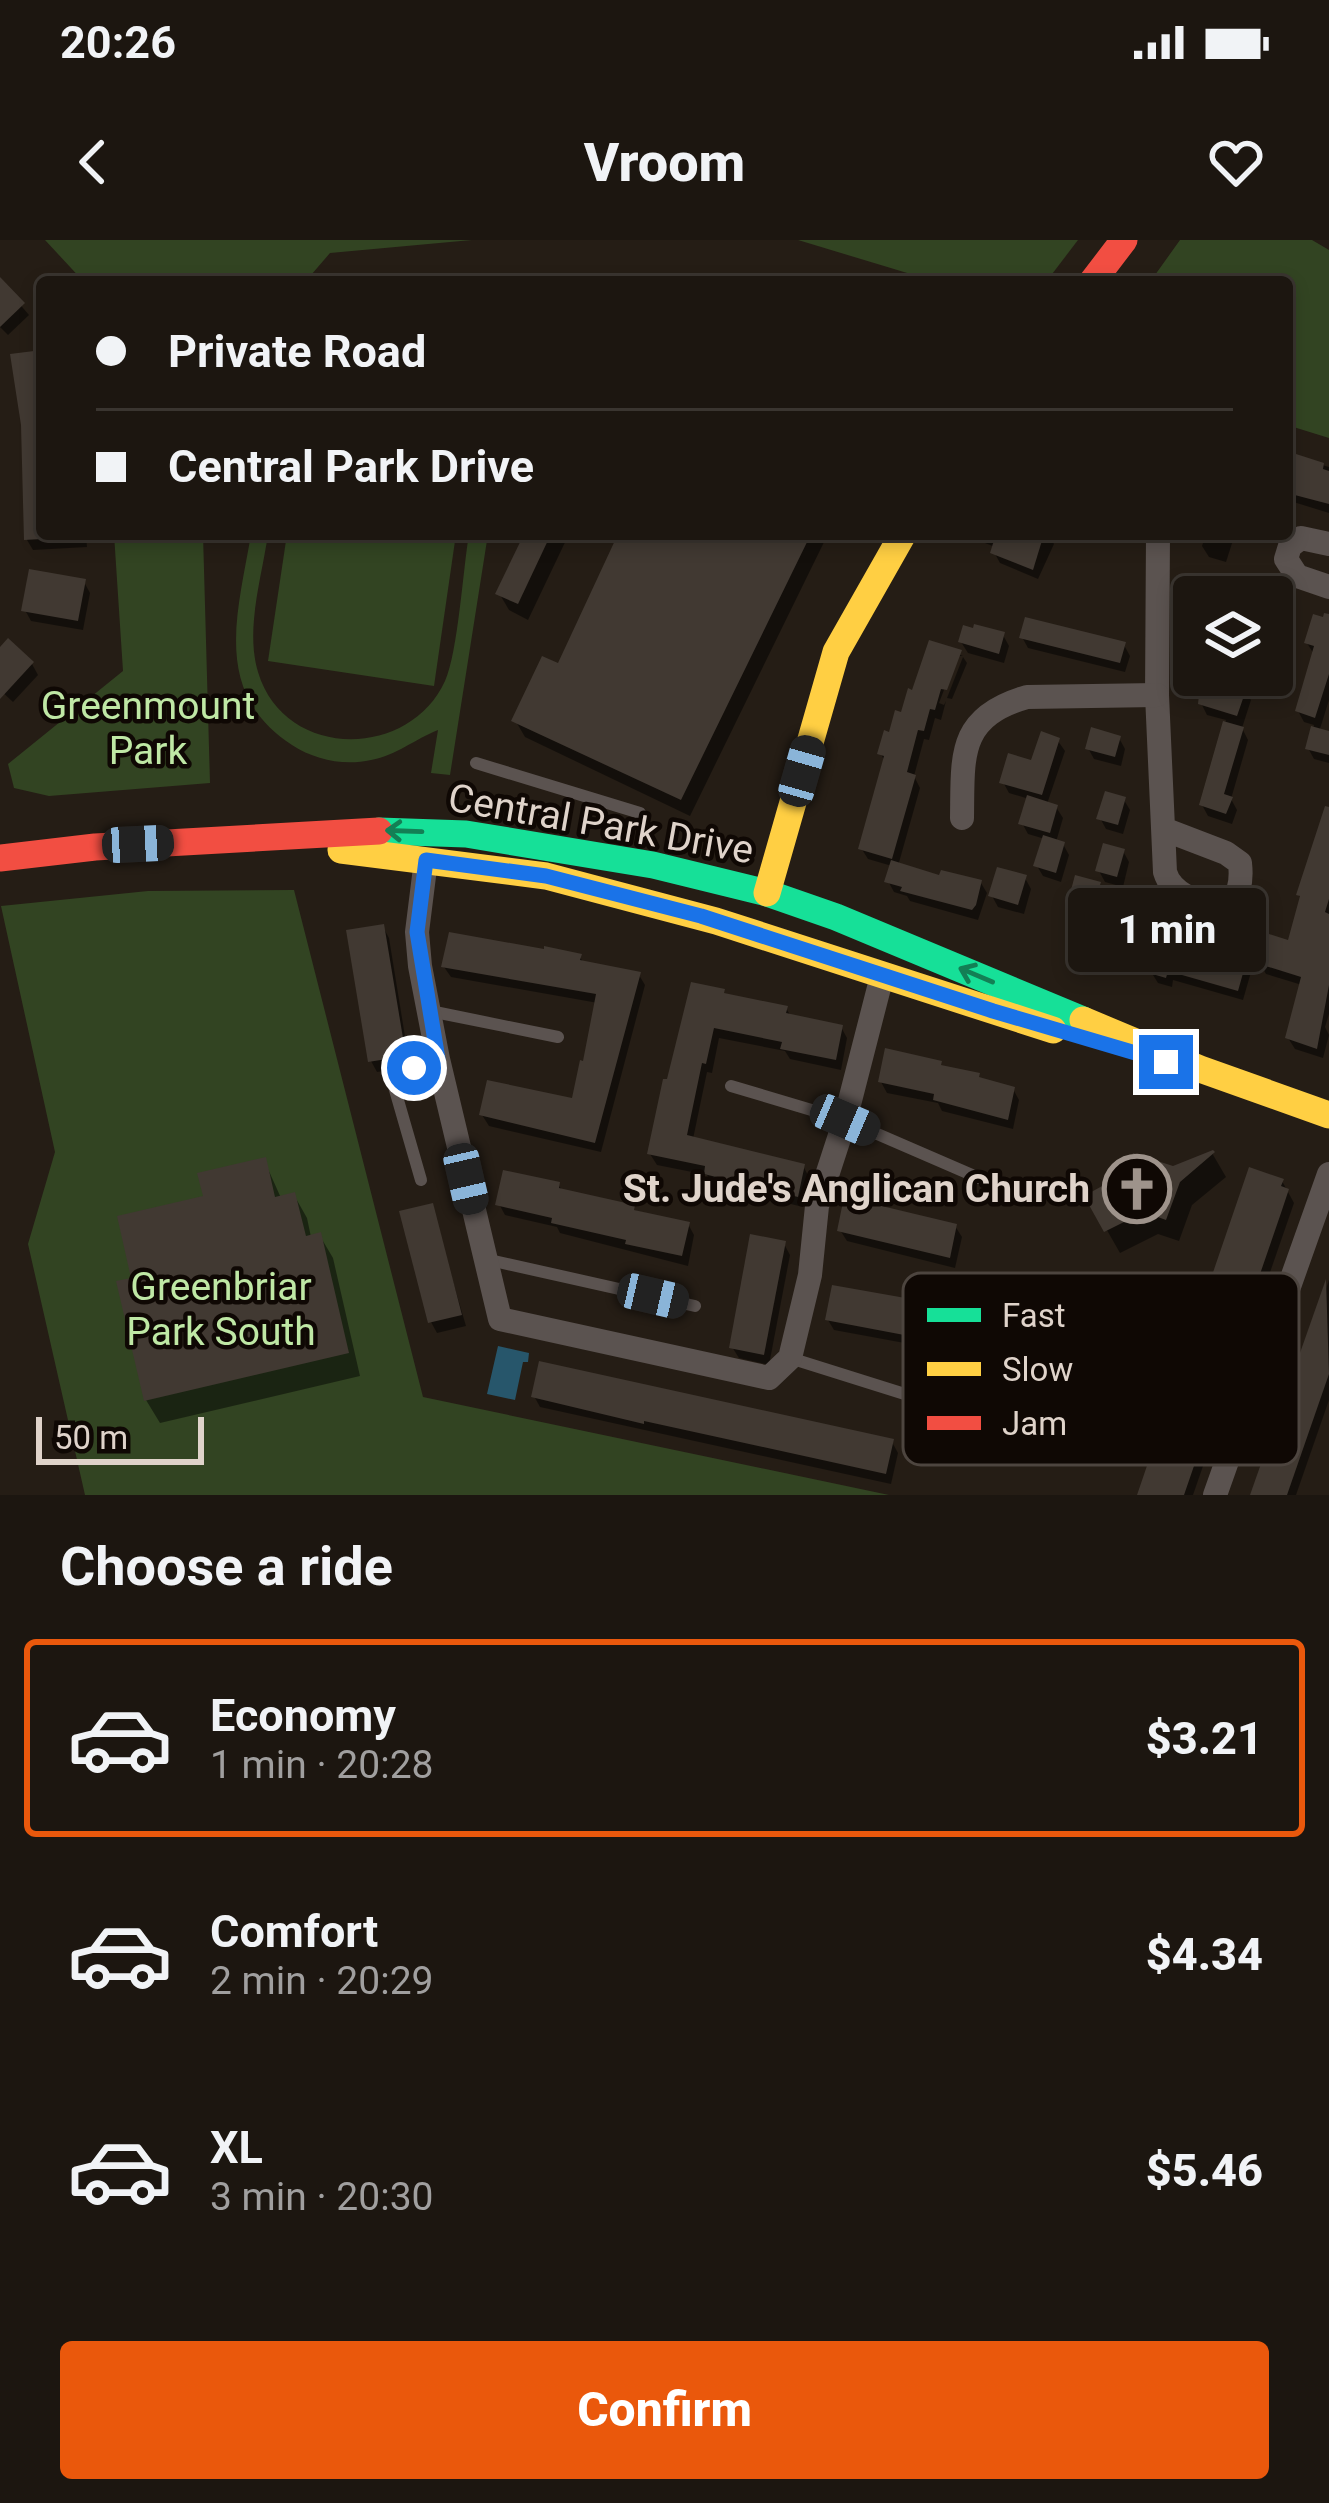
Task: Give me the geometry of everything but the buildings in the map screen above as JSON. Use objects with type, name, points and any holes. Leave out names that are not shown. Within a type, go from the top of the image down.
[{"type":"street","points":[[1097,276],[1124,240]]},
{"type":"street","points":[[1329,544],[1301,538],[1290,546],[1286,559],[1297,576],[1329,587]]},
{"type":"street","points":[[755,933],[836,652],[899,540]]},
{"type":"street","points":[[1158,540],[1157,695],[1166,830]]},
{"type":"street","points":[[962,818],[963,753],[984,716],[1027,698],[1157,695]]},
{"type":"street","name":"Central Park Drive","points":[[0,858],[95,847],[396,830],[466,834],[653,865],[767,893],[836,917],[1200,1070],[1329,1115]]},
{"type":"street","name":"Central Park Drive","points":[[242,837],[546,876],[755,933],[1132,1054],[1200,1070]]},
{"type":"street","points":[[426,860],[417,932],[429,1011],[500,1318],[769,1378],[790,1358],[810,1275],[817,1206],[882,976]]},
{"type":"street","points":[[1294,1273],[1329,1174]]},
{"type":"street","points":[[1215,1495],[1226,1465]]},
{"type":"lane","points":[[476,763],[640,813]]},
{"type":"lane","points":[[429,1011],[558,1037]]},
{"type":"lane","points":[[421,1180],[391,1076],[438,1059]]},
{"type":"lane","points":[[731,1087],[845,1120],[979,1178]]},
{"type":"lane","points":[[484,1258],[695,1306]]},
{"type":"lane","points":[[790,1358],[903,1393]]},
{"type":"green space","points":[[45,240],[472,240],[330,253],[310,276],[78,276]]},
{"type":"green space","points":[[798,240],[1078,240],[1051,276],[917,276]]},
{"type":"green space","points":[[1180,240],[1312,240],[1329,250],[1329,438],[1293,427],[1293,276],[1154,276]]},
{"type":"green space","name":"Greenmount Park","points":[[114,540],[203,540],[210,783],[49,796],[14,788],[8,764],[123,671]]},
{"type":"green space","points":[[250,540],[267,540],[253,638],[258,672],[272,701],[293,722],[319,734],[348,739],[377,736],[404,725],[428,707],[445,681],[457,631],[468,540],[487,540],[450,775],[431,773],[438,730],[389,754],[350,762],[310,755],[266,724],[240,676],[236,649]]},
{"type":"green space","points":[[286,540],[455,540],[434,686],[268,661]]},
{"type":"green space","name":"Greenbriar Park South","points":[[294,890],[423,1397],[889,1495],[85,1495],[28,1244],[55,1152],[1,906],[148,891]]},
{"type":"water","points":[[498,1346],[529,1353],[515,1400],[487,1394]]},
{"type":"traffic: fast","points":[[379,831],[466,834],[653,865],[767,893],[1083,1020]]},
{"type":"traffic: slow","points":[[767,893],[836,652],[900,540]]},
{"type":"traffic: slow","points":[[341,850],[546,876],[716,921],[1053,1030]]},
{"type":"traffic: slow","points":[[1083,1020],[1329,1115]]},
{"type":"traffic: jam","points":[[1097,276],[1124,240]]},
{"type":"traffic: jam","points":[[0,858],[95,847],[379,831]]},
{"type":"place","name":"St. Jude's Anglican Church","points":[[1137,1189]]},
{"type":"route","points":[[414,1068],[438,1059],[417,932],[426,860],[546,876],[701,916],[1166,1062]]}]
